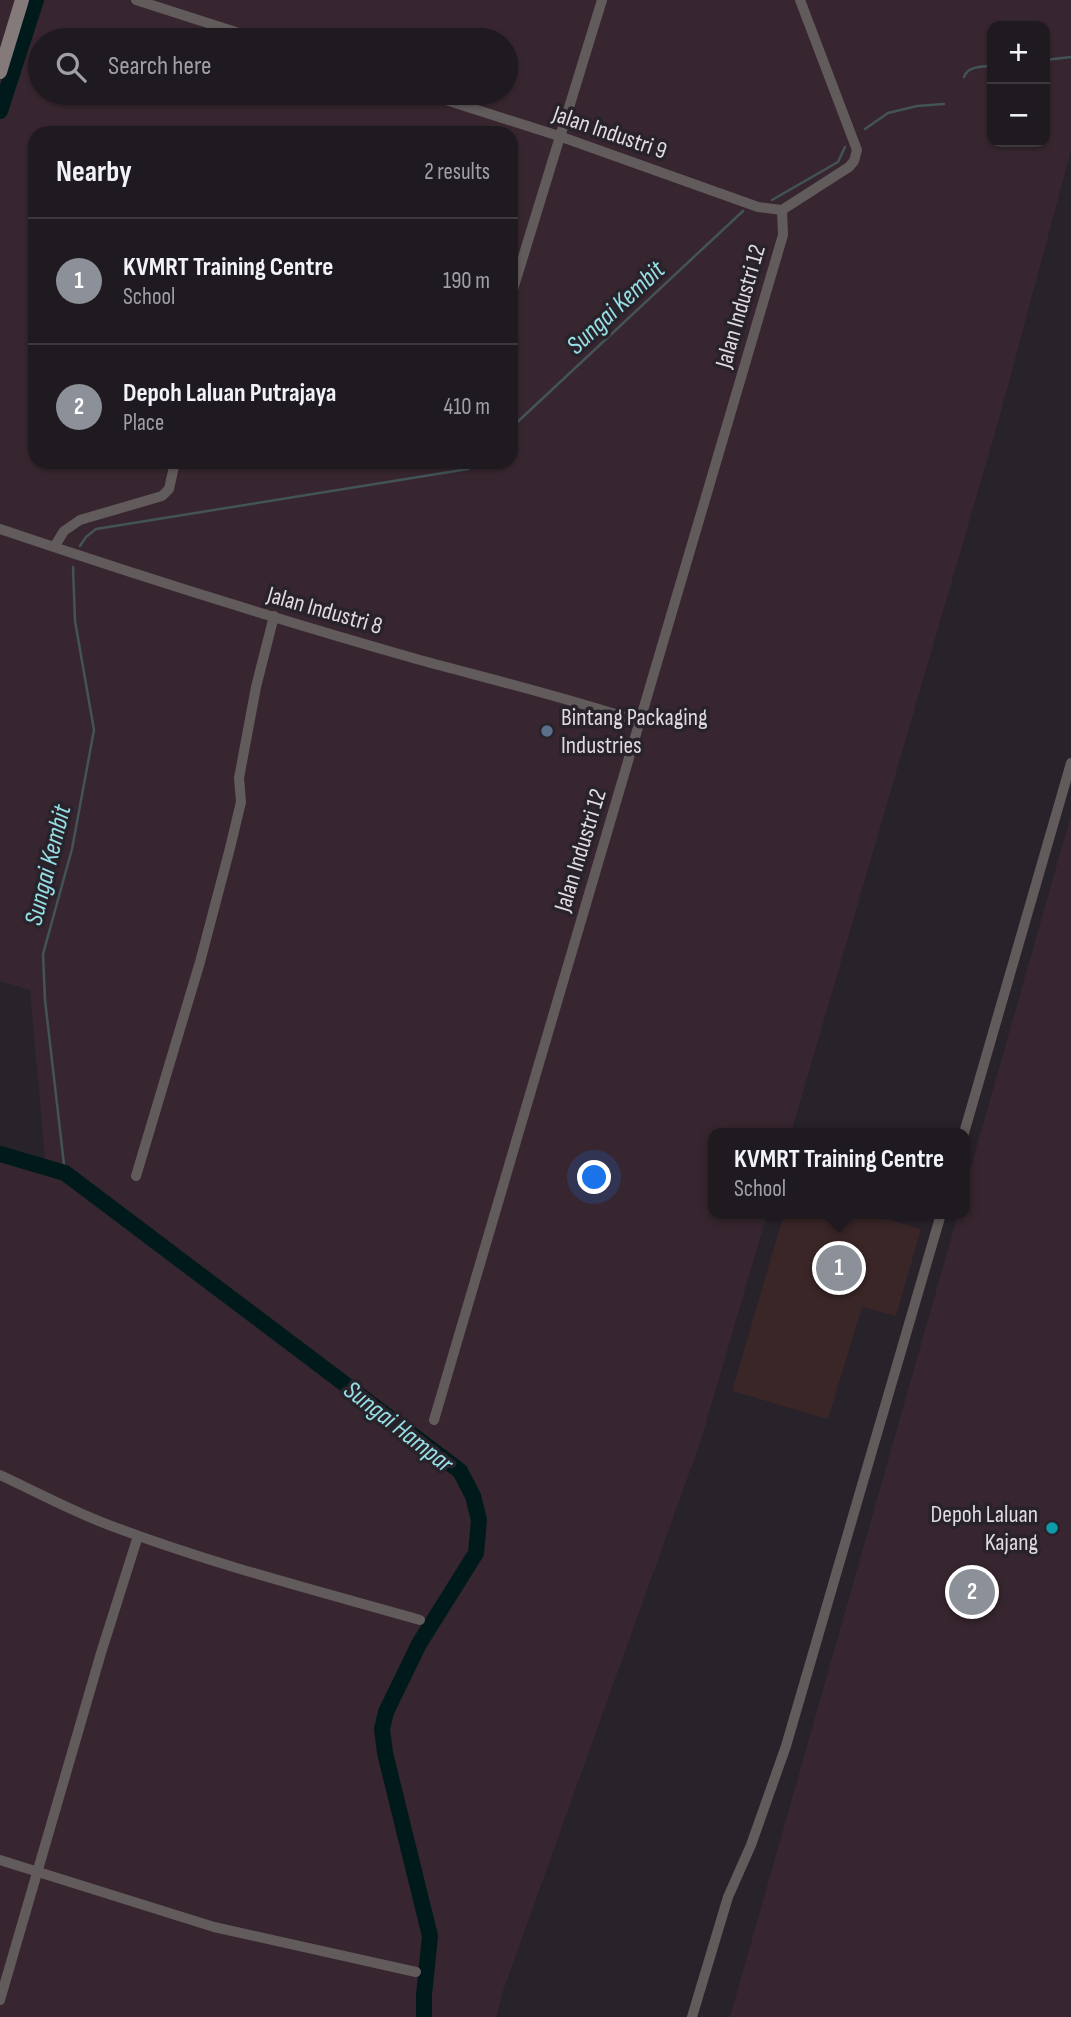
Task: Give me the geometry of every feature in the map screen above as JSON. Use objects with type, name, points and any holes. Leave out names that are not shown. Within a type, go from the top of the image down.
[{"type":"street","points":[[0,72],[22,0]]},
{"type":"street","points":[[135,0],[223,28]]},
{"type":"street","points":[[518,273],[602,0]]},
{"type":"street","points":[[782,210],[849,167],[857,150],[800,0]]},
{"type":"street","name":"Jalan Industri 9","points":[[462,105],[559,136],[758,207],[782,210]]},
{"type":"street","name":"Jalan Industri 12","points":[[434,1420],[783,235],[782,210]]},
{"type":"street","points":[[54,547],[64,531],[80,520],[162,496],[169,489],[174,469]]},
{"type":"street","name":"Jalan Industri 8","points":[[0,529],[274,617],[419,660],[580,702],[640,722]]},
{"type":"street","points":[[136,1176],[200,962],[242,802],[239,778],[256,687],[274,617]]},
{"type":"street","points":[[965,1128],[1071,763]]},
{"type":"street","points":[[692,2017],[728,1898],[751,1845],[786,1746],[940,1219]]},
{"type":"street","points":[[0,1475],[138,1536],[226,1565],[420,1620]]},
{"type":"street","points":[[0,2000],[101,1653],[138,1536]]},
{"type":"street","points":[[0,1860],[214,1927],[416,1972]]},
{"type":"shaded area","points":[[0,0],[1071,0],[1071,151],[997,426],[792,1128],[708,1128],[708,1219],[766,1219],[701,1440],[503,1991],[496,2017],[0,2017],[0,1146],[45,1159],[30,990],[0,981]]},
{"type":"shaded area","points":[[1071,815],[1071,2017],[730,2017],[957,1219],[970,1219],[970,1170]]},
{"type":"shaded area","points":[[783,1219],[886,1219],[921,1229],[896,1316],[862,1307],[828,1419],[732,1391]]},
{"type":"waterway","name":"Sungai Hampar","points":[[0,111],[36,0]]},
{"type":"waterway","name":"Sungai Kembit","points":[[1050,59],[1071,57]]},
{"type":"waterway","name":"Sungai Kembit","points":[[964,77],[972,69],[987,66]]},
{"type":"waterway","name":"Sungai Kembit","points":[[865,129],[888,113],[917,106],[944,104]]},
{"type":"waterway","name":"Sungai Kembit","points":[[772,200],[838,162],[845,147]]},
{"type":"waterway","name":"Sungai Kembit","points":[[518,421],[743,211]]},
{"type":"waterway","name":"Sungai Kembit","points":[[80,546],[96,529],[468,469]]},
{"type":"waterway","name":"Sungai Kembit","points":[[65,1173],[45,1000],[43,954],[72,849],[94,730],[75,621],[73,567]]},
{"type":"waterway","name":"Sungai Hampar","points":[[0,1154],[65,1173],[460,1471],[473,1496],[479,1520],[476,1553],[419,1644],[386,1712],[382,1729],[385,1753],[430,1936],[424,2017]]},
{"type":"place","name":"Bintang Packaging Industries","points":[[547,731]]},
{"type":"place","name":"KVMRT Training Centre","points":[[839,1268]]},
{"type":"place","name":"Depoh Laluan Kajang","points":[[1052,1528]]},
{"type":"place","name":"Depoh Laluan Putrajaya","points":[[972,1592]]}]
